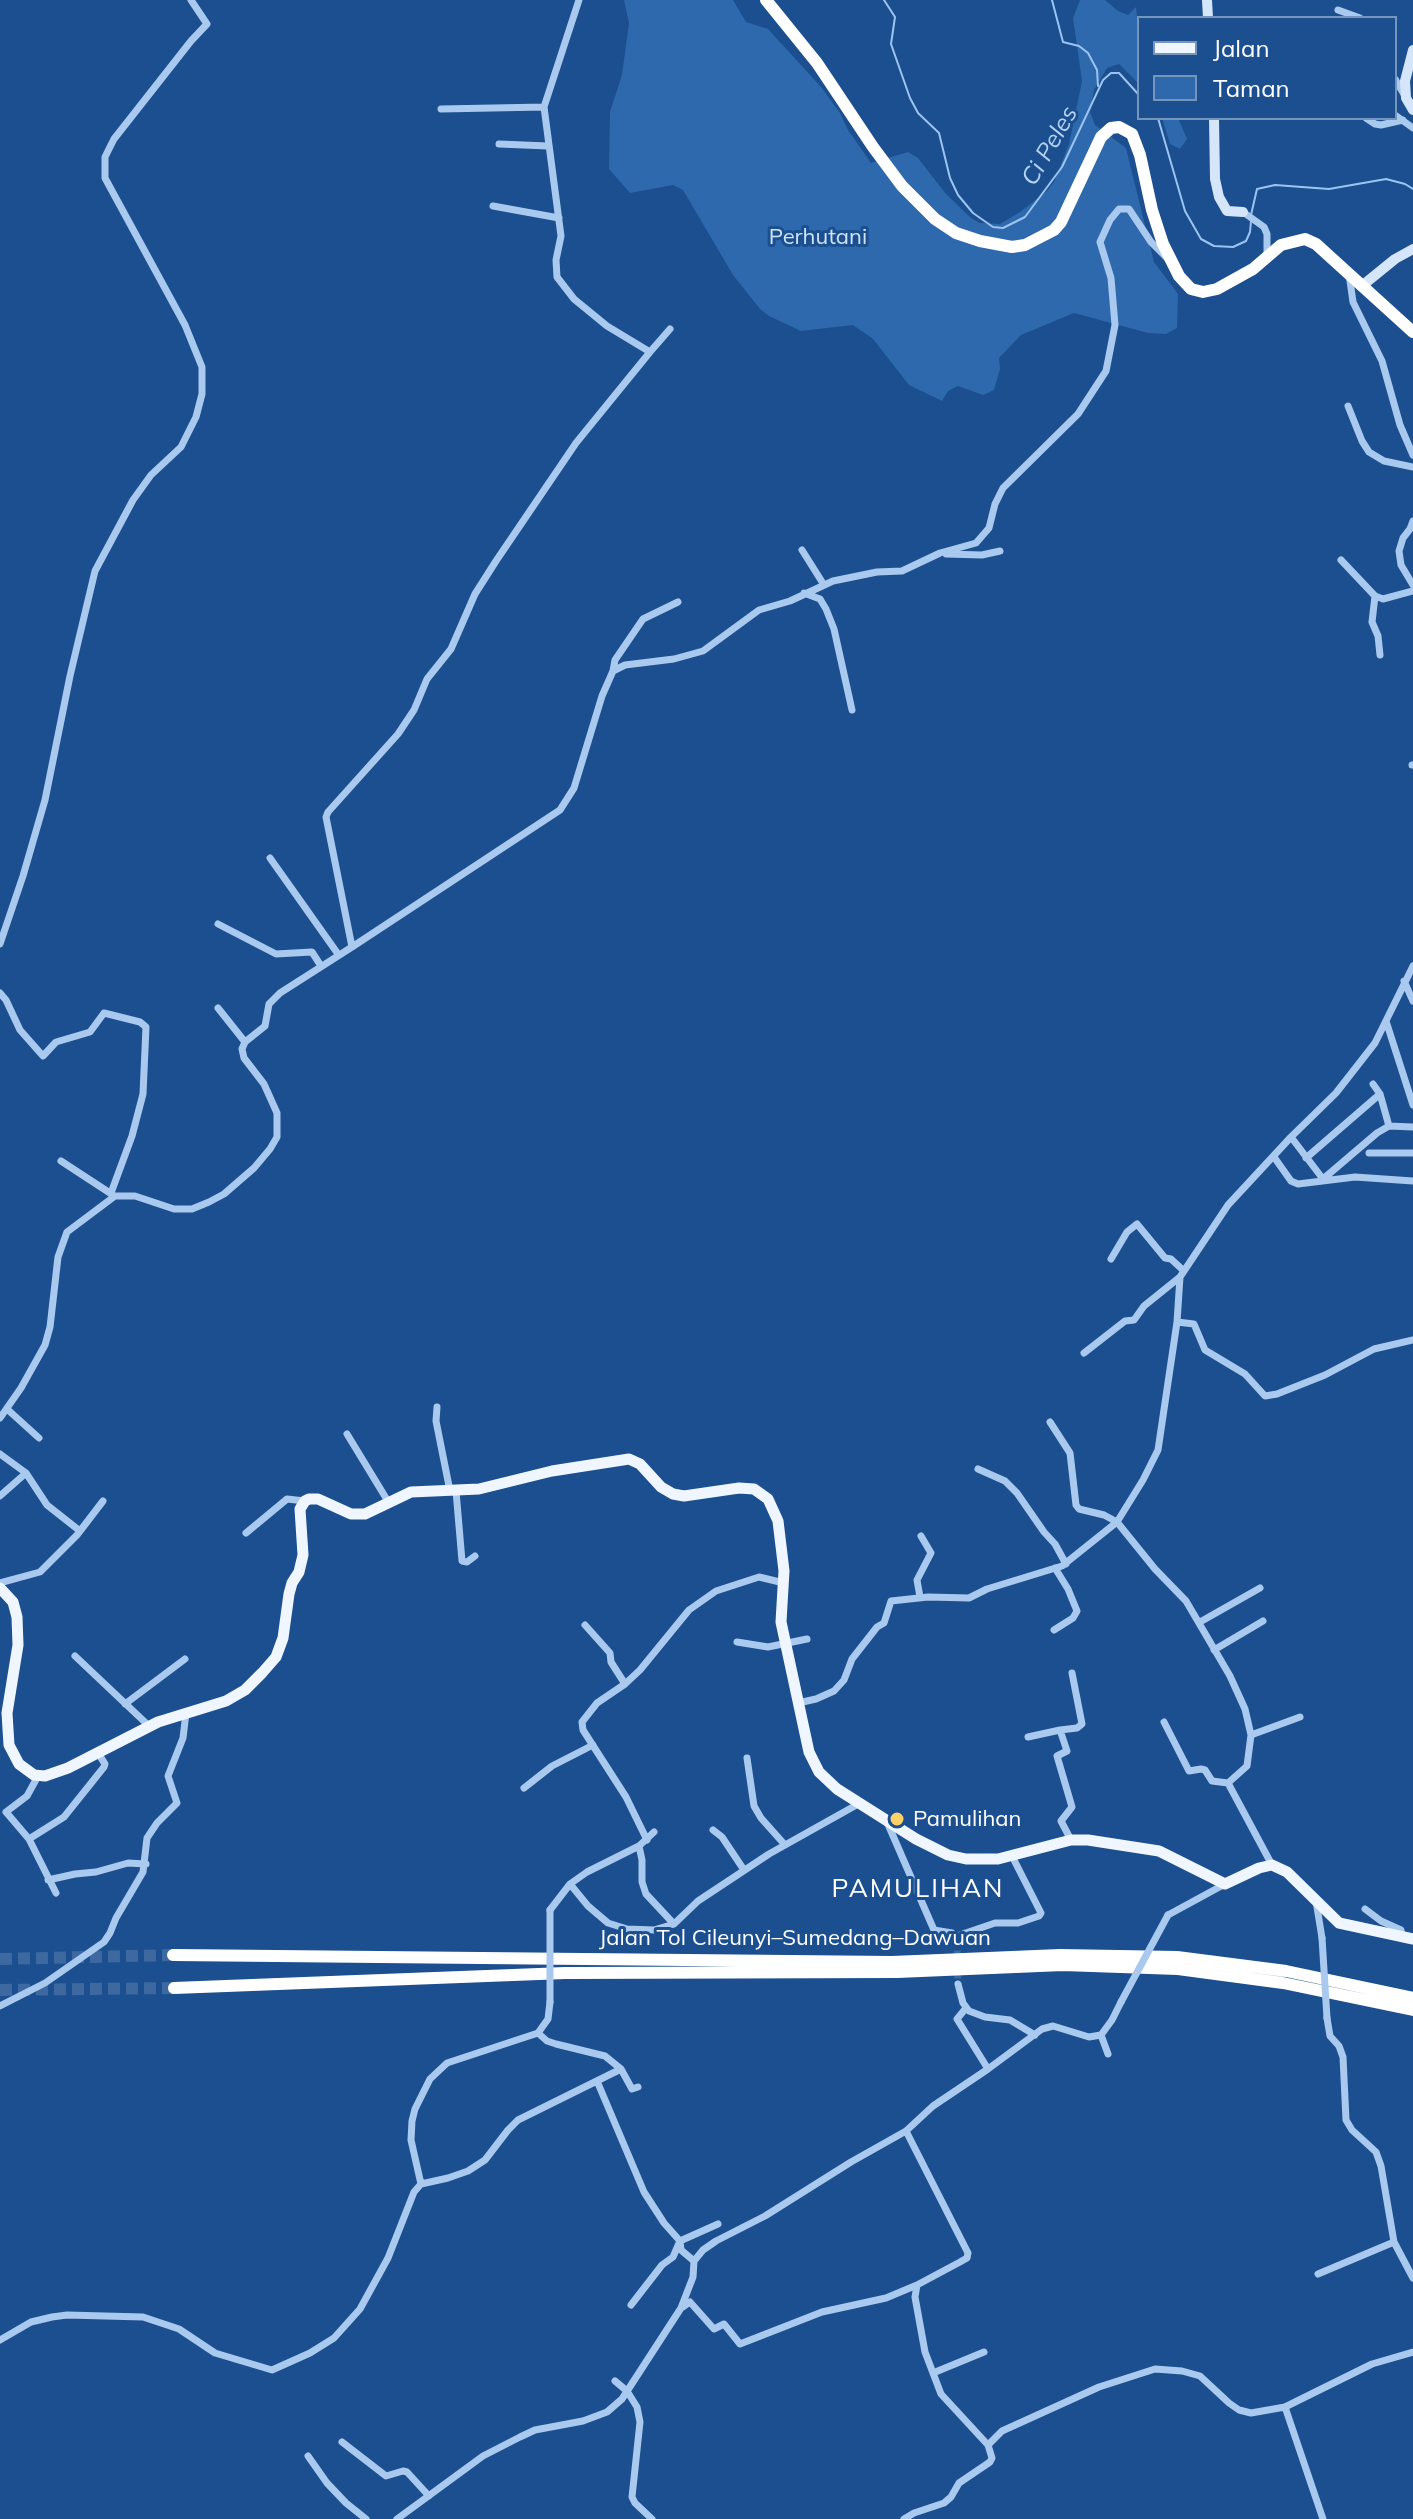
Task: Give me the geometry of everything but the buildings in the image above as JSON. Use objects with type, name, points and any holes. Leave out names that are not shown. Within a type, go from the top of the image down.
[{"type":"highway","points":[[766,0],[817,63],[888,169],[946,228],[972,239],[1012,247],[1025,245],[1046,235],[1061,222],[1101,137],[1111,128],[1119,127],[1132,134],[1154,219],[1170,260],[1191,289],[1203,292],[1217,289],[1288,242],[1305,239],[1316,244],[1349,279],[1366,288],[1413,332]]},
{"type":"highway","name":"Jalan Tol Cileunyi–Sumedang–Dawuan","points":[[173,1955],[892,1962],[1060,1955],[1177,1957],[1286,1971],[1413,1998]]},
{"type":"highway","name":"Jalan Tol Cileunyi–Sumedang–Dawuan","points":[[174,1988],[565,1973],[897,1972],[1063,1965],[1178,1969],[1268,1981],[1413,2010]]},
{"type":"main road","points":[[0,1586],[13,1602],[17,1617],[18,1645],[7,1713],[9,1745],[19,1764],[38,1776],[50,1775],[149,1726],[231,1699],[245,1690],[276,1657],[283,1638],[289,1594],[303,1555],[300,1509],[305,1501],[318,1499],[360,1515],[411,1492],[488,1487],[552,1471],[629,1459],[640,1464],[661,1487],[673,1494],[684,1496],[739,1488],[754,1489],[768,1499],[778,1521],[783,1552],[781,1614],[785,1643],[809,1752],[815,1767],[830,1784],[948,1855],[980,1860],[1012,1856],[1071,1840],[1102,1842],[1159,1851],[1225,1884],[1272,1865],[1282,1868],[1339,1923],[1408,1937]]},
{"type":"street","points":[[0,944],[45,800],[95,571],[133,500],[151,475],[181,447],[196,417],[202,394],[202,367],[185,325],[105,178],[105,157],[114,139],[207,24],[191,0]]},
{"type":"street","points":[[579,0],[544,107],[561,236],[556,260],[557,277],[574,299],[607,326],[650,352]]},
{"type":"street","points":[[1338,10],[1354,16]]},
{"type":"street","points":[[1406,98],[1405,81],[1413,50]]},
{"type":"street","points":[[1397,82],[1413,110]]},
{"type":"street","points":[[441,109],[544,107]]},
{"type":"street","points":[[1397,116],[1413,128]]},
{"type":"street","points":[[1214,120],[1215,179],[1219,197],[1229,212],[1243,212],[1259,224],[1267,234],[1267,257]]},
{"type":"street","points":[[1369,120],[1381,125],[1403,120]]},
{"type":"street","points":[[499,144],[548,146]]},
{"type":"street","points":[[493,206],[559,218]]},
{"type":"street","points":[[613,671],[628,664],[674,659],[703,651],[759,610],[790,601],[840,578],[902,571],[940,553],[976,543],[989,528],[1003,488],[1078,414],[1106,371],[1115,325],[1111,278],[1100,242],[1119,209],[1129,209],[1159,252],[1170,260]]},
{"type":"street","points":[[1366,288],[1395,259],[1413,249]]},
{"type":"street","points":[[1349,279],[1353,302],[1382,361],[1400,425],[1413,455]]},
{"type":"street","points":[[352,947],[326,817],[328,812],[398,734],[414,710],[427,679],[451,649],[475,594],[496,561],[576,443],[670,329]]},
{"type":"street","points":[[1348,406],[1369,452],[1384,461],[1413,467]]},
{"type":"street","points":[[1341,560],[1375,596],[1383,599],[1413,588],[1401,565],[1399,551],[1413,521]]},
{"type":"street","points":[[802,550],[824,585]]},
{"type":"street","points":[[940,553],[982,555],[1000,551]]},
{"type":"street","points":[[804,593],[820,599],[826,609],[834,629],[852,710]]},
{"type":"street","points":[[1375,596],[1372,622],[1378,636],[1380,655]]},
{"type":"street","points":[[61,1161],[113,1194],[135,1196],[174,1209],[192,1209],[224,1194],[254,1168],[277,1137],[279,1127],[272,1099],[244,1058],[242,1049],[245,1042],[265,1026],[269,1004],[280,993],[338,954],[560,810],[574,788],[615,660],[643,619],[678,602]]},
{"type":"street","points":[[270,858],[338,954]]},
{"type":"street","points":[[218,924],[276,954],[312,952],[321,966]]},
{"type":"street","points":[[1084,1353],[1127,1320],[1134,1320],[1144,1306],[1182,1274],[1228,1205],[1336,1093],[1375,1043],[1413,966]]},
{"type":"street","points":[[1404,981],[1413,1001]]},
{"type":"street","points":[[0,993],[20,1030],[44,1056],[56,1042],[93,1030],[104,1013],[140,1022],[146,1027],[143,1094],[113,1194],[67,1232],[58,1257],[45,1345],[0,1418]]},
{"type":"street","points":[[218,1008],[245,1042]]},
{"type":"street","points":[[1386,1021],[1413,1105]]},
{"type":"street","points":[[1373,1084],[1380,1094],[1389,1126]]},
{"type":"street","points":[[1306,1158],[1380,1094]]},
{"type":"street","points":[[1323,1179],[1389,1126],[1413,1127]]},
{"type":"street","points":[[1291,1137],[1323,1179]]},
{"type":"street","points":[[1369,1153],[1413,1153]]},
{"type":"street","points":[[1274,1157],[1294,1182],[1303,1184],[1355,1177],[1413,1181]]},
{"type":"street","points":[[798,1703],[834,1691],[844,1680],[852,1659],[877,1627],[884,1623],[891,1601],[920,1597],[969,1598],[987,1589],[1055,1568],[1066,1564],[1117,1522],[1158,1450],[1182,1274],[1137,1224],[1127,1232],[1111,1259]]},
{"type":"street","points":[[1177,1322],[1194,1324],[1205,1350],[1245,1374],[1265,1396],[1325,1375],[1374,1349],[1413,1340]]},
{"type":"street","points":[[437,1407],[436,1421],[453,1491],[462,1561],[465,1563],[475,1556]]},
{"type":"street","points":[[7,1409],[39,1438]]},
{"type":"street","points":[[1050,1422],[1070,1453],[1076,1505],[1079,1509],[1104,1515],[1117,1522],[1186,1601],[1200,1622],[1245,1709],[1251,1735],[1247,1766],[1228,1783],[1212,1781],[1208,1773],[1201,1769],[1189,1771],[1164,1722]]},
{"type":"street","points":[[347,1434],[389,1503]]},
{"type":"street","points":[[0,1454],[26,1473],[47,1505],[80,1531]]},
{"type":"street","points":[[978,1469],[1005,1481],[1017,1493],[1066,1564]]},
{"type":"street","points":[[0,1496],[26,1473]]},
{"type":"street","points":[[246,1533],[287,1499],[305,1501]]},
{"type":"street","points":[[0,1586],[40,1572],[80,1531],[103,1501]]},
{"type":"street","points":[[920,1597],[917,1580],[931,1553],[921,1536]]},
{"type":"street","points":[[1054,1630],[1073,1618],[1077,1611],[1055,1568]]},
{"type":"street","points":[[647,1840],[626,1797],[583,1730],[582,1722],[597,1703],[640,1670],[689,1610],[716,1591],[759,1577],[784,1583]]},
{"type":"street","points":[[1200,1622],[1260,1588]]},
{"type":"street","points":[[1214,1650],[1263,1621]]},
{"type":"street","points":[[585,1625],[609,1651],[611,1662],[625,1684]]},
{"type":"street","points":[[737,1642],[759,1647],[807,1639]]},
{"type":"street","points":[[75,1656],[149,1726]]},
{"type":"street","points":[[125,1704],[185,1659]]},
{"type":"street","points":[[1028,1737],[1077,1728],[1082,1724],[1072,1673]]},
{"type":"street","points":[[0,2006],[45,1983],[104,1942],[140,1881],[146,1864],[147,1838],[177,1803],[168,1776],[183,1738],[186,1713]]},
{"type":"street","points":[[1251,1735],[1300,1717]]},
{"type":"street","points":[[1060,1730],[1067,1751],[1057,1756],[1072,1807],[1061,1821],[1071,1840]]},
{"type":"street","points":[[524,1788],[552,1766],[593,1745]]},
{"type":"street","points":[[29,1839],[64,1817],[104,1767],[98,1753]]},
{"type":"street","points":[[747,1758],[754,1806],[785,1845]]},
{"type":"street","points":[[38,1776],[27,1796],[6,1811],[29,1839],[56,1893]]},
{"type":"street","points":[[1228,1783],[1272,1865]]},
{"type":"street","points":[[570,1884],[588,1906],[608,1923],[627,1929],[654,1930],[674,1924],[698,1901],[744,1870],[860,1803]]},
{"type":"street","points":[[886,1820],[934,1930],[957,1938],[995,1923],[1018,1923],[1039,1916],[1041,1913],[1036,1901],[1012,1856]]},
{"type":"street","points":[[713,1830],[722,1837],[744,1870]]},
{"type":"street","points":[[421,2184],[411,2130],[415,2109],[430,2079],[447,2063],[538,2033],[548,2019],[550,2002],[550,1910],[570,1884],[639,1846],[654,1832]]},
{"type":"street","points":[[639,1846],[646,1894],[674,1924]]},
{"type":"street","points":[[48,1880],[128,1863],[146,1864]]},
{"type":"street","points":[[397,2519],[483,2456],[535,2430],[583,2421],[607,2412],[627,2391],[681,2308],[693,2277],[694,2261],[716,2241],[765,2216],[906,2131],[933,2106],[1047,2026],[1089,2037],[1101,2035],[1168,1915],[1225,1884]]},
{"type":"street","points":[[1316,1901],[1330,2036],[1343,2057],[1346,2120],[1379,2159],[1394,2242],[1413,2278]]},
{"type":"street","points":[[1365,1909],[1408,1937]]},
{"type":"street","points":[[1322,1937],[1339,1923]]},
{"type":"street","points":[[958,1984],[966,2008],[985,2017],[1010,2020],[1035,2035]]},
{"type":"street","points":[[966,2008],[957,2019],[988,2069]]},
{"type":"street","points":[[538,2033],[547,2041],[605,2056],[621,2069],[632,2089],[638,2087]]},
{"type":"street","points":[[1101,2035],[1108,2054]]},
{"type":"street","points":[[0,2340],[31,2322],[52,2317],[143,2317],[179,2329],[215,2353],[272,2370],[334,2338],[360,2309],[388,2258],[414,2192],[421,2184],[468,2171],[485,2160],[518,2120],[621,2069]]},
{"type":"street","points":[[597,2081],[644,2192],[680,2241],[681,2250],[694,2261]]},
{"type":"street","points":[[681,2308],[690,2302],[714,2329],[724,2324],[740,2344],[822,2312],[886,2298],[967,2258],[968,2253],[906,2131]]},
{"type":"street","points":[[631,2305],[662,2265],[673,2257],[680,2241],[718,2224]]},
{"type":"street","points":[[1318,2274],[1394,2242]]},
{"type":"street","points":[[904,2519],[944,2503],[959,2483],[992,2458],[988,2445],[941,2394],[925,2352],[916,2308],[917,2285]]},
{"type":"street","points":[[933,2373],[984,2352]]},
{"type":"street","points":[[988,2445],[1002,2431],[1085,2393],[1155,2369],[1200,2376],[1218,2395],[1239,2410],[1251,2413],[1285,2407],[1372,2364],[1413,2352]]},
{"type":"street","points":[[615,2381],[627,2391],[637,2407],[640,2422],[632,2497],[652,2519]]},
{"type":"street","points":[[1285,2407],[1323,2519]]},
{"type":"street","points":[[342,2442],[386,2476],[407,2472],[429,2496]]},
{"type":"street","points":[[308,2456],[327,2483],[366,2519]]},
{"type":"green space","name":"Perhutani","points":[[624,0],[733,0],[746,22],[768,29],[821,87],[871,163],[908,152],[918,158],[946,194],[971,218],[980,223],[1000,224],[1047,191],[1054,182],[1069,144],[1082,81],[1073,18],[1080,0],[1105,0],[1128,15],[1136,7],[1137,82],[1119,64],[1107,68],[1094,90],[1090,112],[1095,125],[1126,148],[1154,262],[1178,294],[1177,328],[1166,334],[1148,333],[1074,313],[1021,335],[999,358],[1000,369],[994,390],[983,395],[958,386],[948,391],[942,401],[909,385],[873,339],[853,325],[801,331],[769,316],[733,275],[683,190],[673,185],[630,193],[609,169],[610,112],[622,75],[629,23]]},
{"type":"green space","points":[[1163,120],[1179,120],[1187,139],[1180,149],[1170,144]]},
{"type":"waterway","name":"Ci Peles","points":[[884,0],[895,17],[891,44],[910,98],[918,113],[939,133],[950,178],[958,195],[973,213],[993,227],[1003,228],[1025,217],[1062,167],[1103,80],[1111,73],[1119,73],[1137,93]]},
{"type":"waterway","points":[[1052,0],[1063,42],[1079,46],[1088,53],[1097,70],[1098,86]]},
{"type":"waterway","name":"Ci Peles","points":[[1159,120],[1185,211],[1201,239],[1214,246],[1233,247],[1246,241],[1251,221]]},
{"type":"waterway","name":"Ci Peles","points":[[1251,215],[1257,189],[1275,185],[1329,189],[1386,179],[1413,189]]},
{"type":"tunnel","points":[[957,1940],[958,1984]]},
{"type":"tunnel","points":[[0,1959],[173,1955]]},
{"type":"tunnel","points":[[0,1990],[174,1988]]},
{"type":"place","name":"Pamulihan","points":[[897,1819]]},
{"type":"district","name":"PAMULIHAN","points":[[918,1889]]}]
